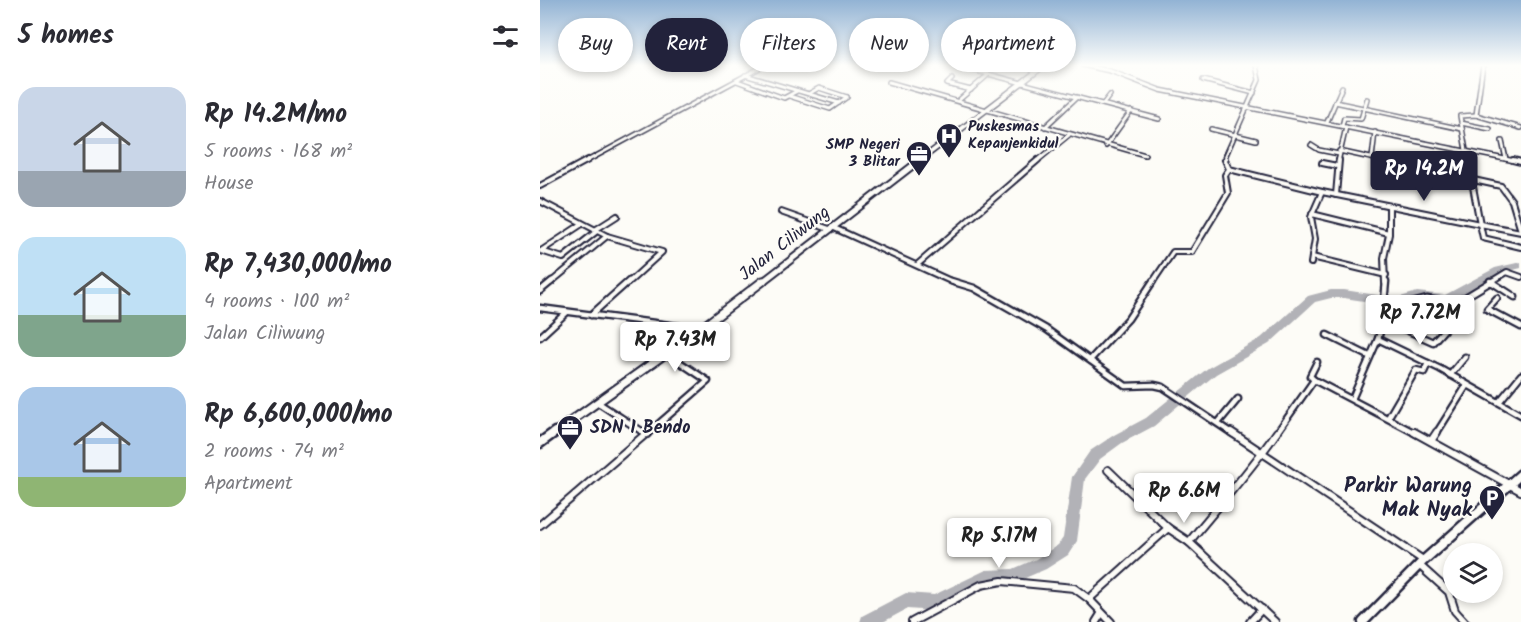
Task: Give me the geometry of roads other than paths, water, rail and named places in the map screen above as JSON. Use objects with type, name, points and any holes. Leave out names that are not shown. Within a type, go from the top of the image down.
[{"type":"main road","name":"Jalan Ciliwung","points":[[540,444],[700,329],[1006,94]]},
{"type":"main road","points":[[1363,622],[1421,563],[1521,474]]},
{"type":"street","points":[[540,186],[711,94]]},
{"type":"street","points":[[773,94],[829,109],[847,98],[836,94]]},
{"type":"street","points":[[790,97],[794,94]]},
{"type":"street","points":[[812,94],[839,103]]},
{"type":"street","points":[[936,94],[1106,146],[1145,155]]},
{"type":"street","points":[[959,100],[966,94]]},
{"type":"street","points":[[1066,94],[1159,119]]},
{"type":"street","points":[[1183,94],[1521,162]]},
{"type":"street","points":[[1253,94],[1226,155],[1226,164],[1229,168],[1322,192],[1521,232],[1515,208],[1506,190],[1498,184],[1339,153],[1311,145]]},
{"type":"street","points":[[1327,122],[1339,94]]},
{"type":"street","points":[[1476,115],[1479,94]]},
{"type":"street","points":[[1103,104],[1110,95]]},
{"type":"street","points":[[1045,128],[1077,97]]},
{"type":"street","points":[[1336,195],[1337,166],[1344,118],[1361,119],[1367,99]]},
{"type":"street","points":[[1335,102],[1462,129]]},
{"type":"street","points":[[1106,146],[1131,111]]},
{"type":"street","points":[[1521,128],[1476,115],[1462,114],[1462,129],[1483,238],[1521,247]]},
{"type":"street","points":[[1461,123],[1490,129]]},
{"type":"street","points":[[1211,129],[1256,140]]},
{"type":"street","points":[[1372,158],[1375,132]]},
{"type":"street","points":[[918,264],[1003,189],[1070,135]]},
{"type":"street","points":[[1502,141],[1506,159]]},
{"type":"street","points":[[1322,163],[1337,166]]},
{"type":"street","points":[[1090,360],[1128,319],[1173,252],[1192,252],[1228,193],[1225,175],[1229,168]]},
{"type":"street","points":[[1311,263],[1315,239],[1311,214],[1322,192]]},
{"type":"street","points":[[540,201],[607,236],[662,252],[591,315]]},
{"type":"street","points":[[1352,399],[1378,339],[1382,324],[1386,275],[1384,258],[1389,233],[1389,206]]},
{"type":"street","points":[[781,212],[831,228],[918,264],[953,282],[974,288],[1023,318],[1046,329],[1130,388],[1153,384],[1162,387],[1262,452],[1421,563],[1449,592],[1455,611],[1465,622]]},
{"type":"street","points":[[1311,214],[1389,233]]},
{"type":"street","points":[[563,258],[617,216]]},
{"type":"street","points":[[540,251],[582,224]]},
{"type":"street","points":[[540,291],[607,236]]},
{"type":"street","points":[[540,251],[576,260]]},
{"type":"street","points":[[1312,257],[1386,275]]},
{"type":"street","points":[[1454,304],[1508,272],[1521,277]]},
{"type":"street","points":[[1490,281],[1515,297]]},
{"type":"street","points":[[1497,298],[1486,308],[1521,327]]},
{"type":"street","points":[[1382,324],[1404,329],[1431,342],[1449,326],[1462,310],[1454,304],[1427,299],[1408,304],[1411,308],[1449,326]]},
{"type":"street","points":[[540,314],[543,309],[700,329]]},
{"type":"street","points":[[1484,317],[1489,310]]},
{"type":"street","points":[[540,337],[567,312]]},
{"type":"street","points":[[1327,335],[1370,356]]},
{"type":"street","points":[[1378,339],[1428,363],[1521,415]]},
{"type":"street","points":[[540,525],[708,381],[666,353]]},
{"type":"street","points":[[1450,375],[1465,357]]},
{"type":"street","points":[[1317,362],[1310,376],[1314,380],[1521,491]]},
{"type":"street","points":[[1388,418],[1416,370],[1424,371],[1428,363]]},
{"type":"street","points":[[1499,402],[1521,375]]},
{"type":"street","points":[[1189,542],[1230,491],[1249,472],[1314,380]]},
{"type":"street","points":[[1431,441],[1467,385]]},
{"type":"street","points":[[1218,423],[1238,399]]},
{"type":"street","points":[[597,402],[647,434]]},
{"type":"street","points":[[1108,470],[1168,528],[1189,542],[1275,622]]},
{"type":"street","points":[[1089,599],[1168,528]]},
{"type":"street","points":[[912,622],[994,581],[1070,586],[1089,599],[1111,622]]},
{"type":"street","points":[[1250,622],[1262,609]]},
{"type":"street","points":[[1096,622],[1101,614]]},
{"type":"waterway","points":[[868,622],[906,601],[935,603],[986,577],[1013,576],[1041,564],[1063,550],[1070,541],[1079,477],[1095,455],[1118,439],[1150,422],[1212,371],[1265,341],[1312,299],[1331,294],[1397,302],[1417,296],[1446,299],[1498,270],[1521,265]]},
{"type":"place","name":"Puskesmas Kepanjenkidul","points":[[949,159]]},
{"type":"place","name":"SMP Negeri 3 Blitar","points":[[919,177]]},
{"type":"place","name":"SDN 1 Bendo","points":[[570,451]]},
{"type":"place","name":"Parkir Warung Mak Nyak","points":[[1492,521]]}]
